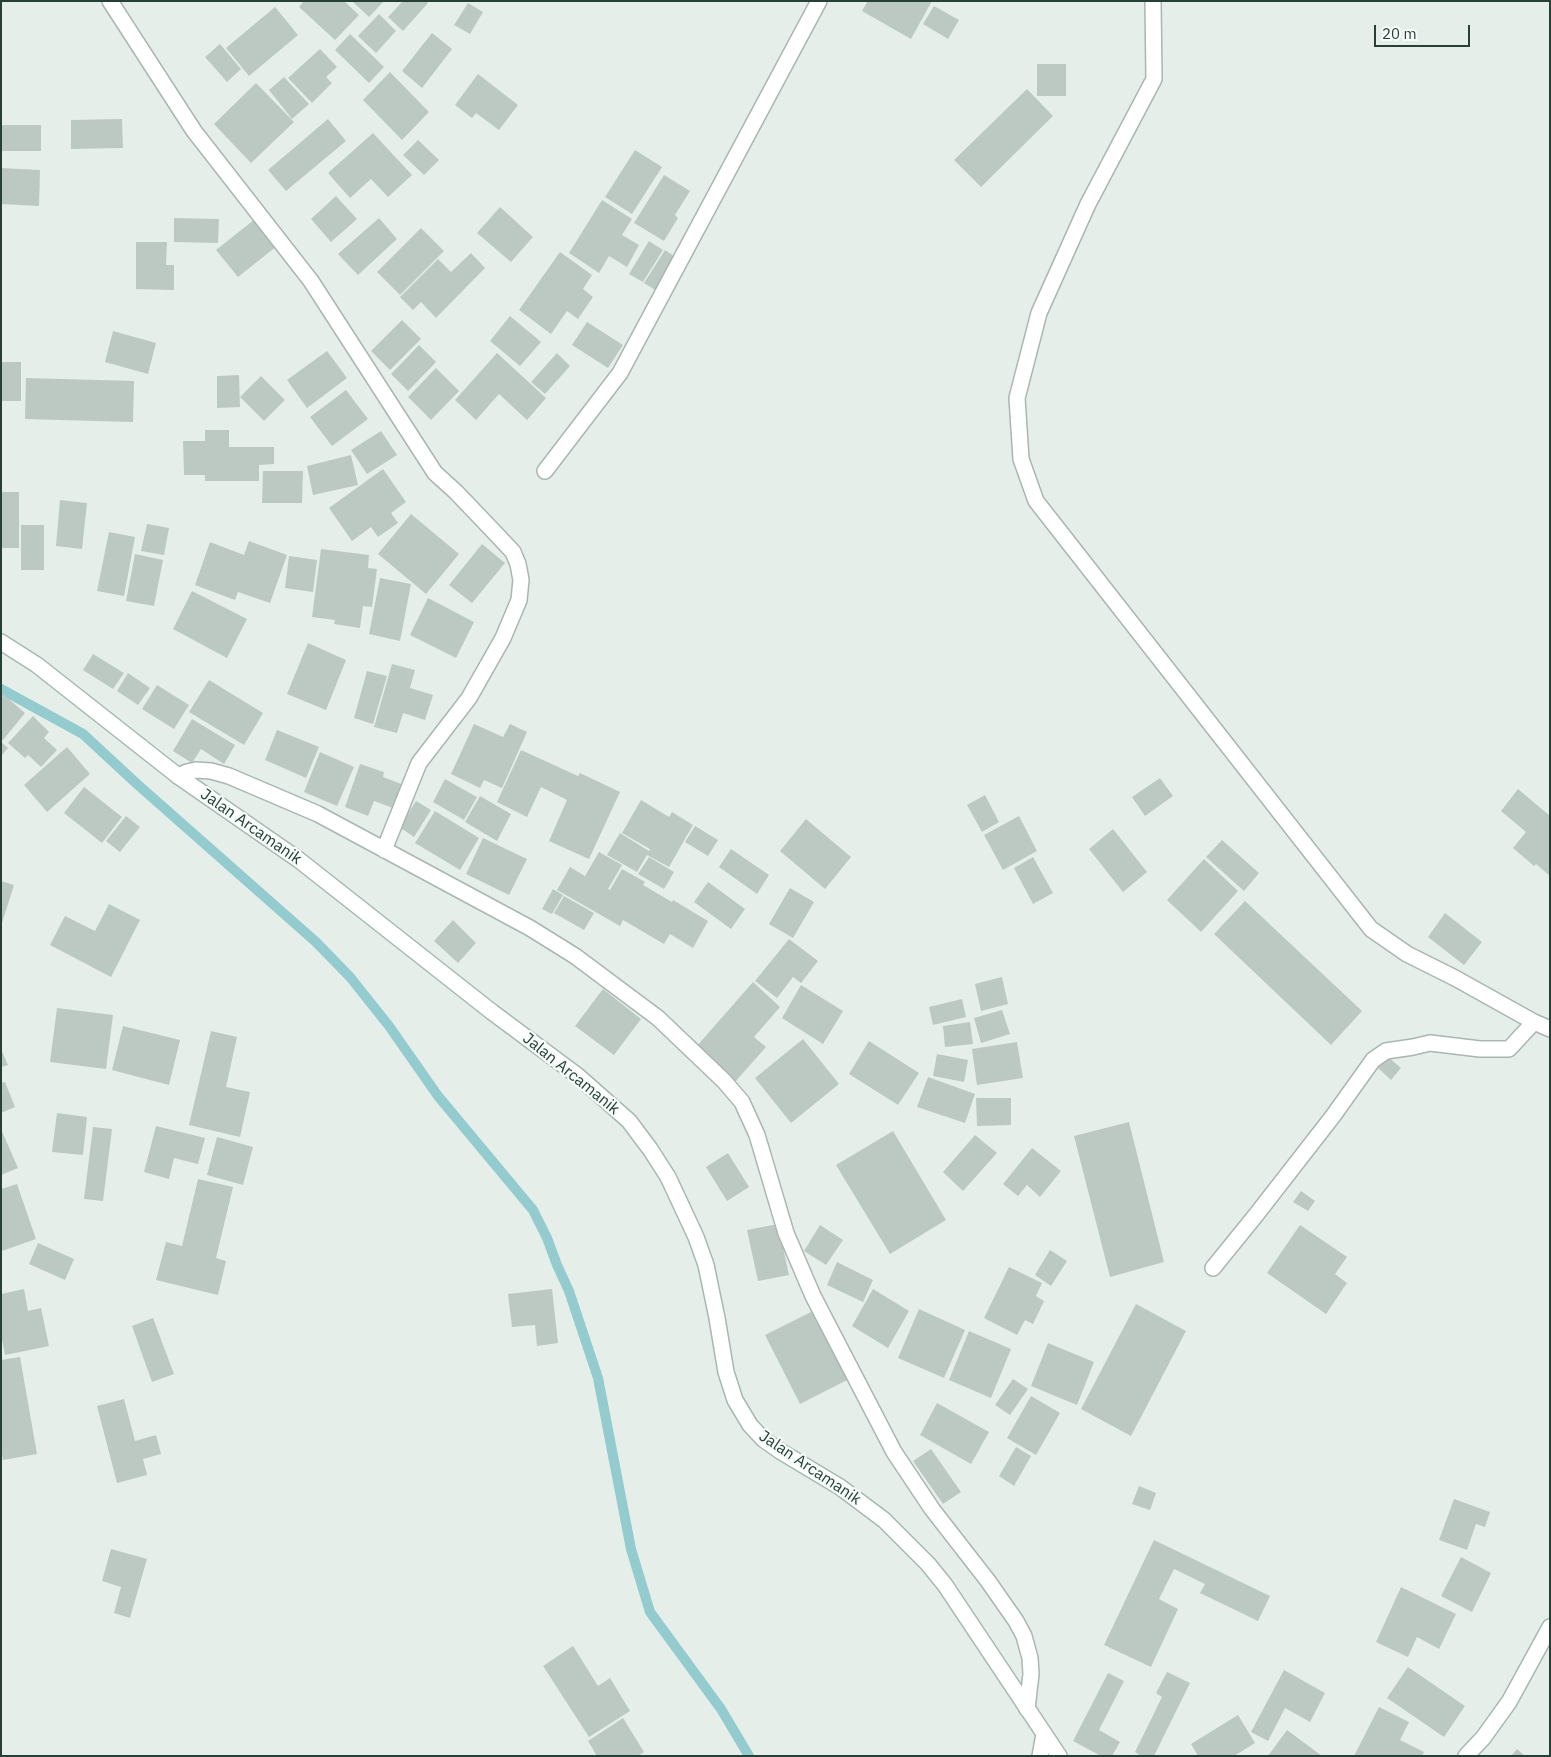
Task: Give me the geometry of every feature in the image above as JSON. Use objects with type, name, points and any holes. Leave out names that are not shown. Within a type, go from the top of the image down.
[{"type":"street","points":[[110,1],[194,130],[311,281],[435,473],[456,492],[513,552],[518,564],[521,580],[519,600],[503,638],[470,698],[419,763],[384,850]]},
{"type":"street","points":[[545,471],[620,373],[818,1]]},
{"type":"street","points":[[1153,1],[1154,79],[1088,204],[1039,313],[1017,398],[1021,459],[1036,501],[1371,929],[1407,954],[1550,1029]]},
{"type":"street","name":"Jalan Arcamanik","points":[[1,642],[37,665],[178,776],[299,860],[492,1012],[578,1076],[629,1121],[668,1177],[696,1237],[706,1265],[726,1372],[735,1400],[750,1425],[763,1439],[840,1487],[884,1520],[904,1538],[945,1585],[1059,1756]]},
{"type":"street","points":[[178,776],[196,770],[211,771],[229,776],[318,814],[530,928],[575,956],[658,1018],[724,1081],[742,1102],[759,1143],[786,1233],[813,1296],[894,1452],[932,1509],[988,1581],[1016,1621],[1024,1636],[1030,1658],[1031,1674],[1027,1709]]},
{"type":"street","points":[[1213,1268],[1334,1116],[1373,1060],[1386,1051],[1413,1048],[1430,1043],[1480,1049],[1509,1048],[1534,1022]]},
{"type":"street","points":[[1466,1756],[1483,1738],[1509,1702],[1550,1627]]},
{"type":"street","points":[[1040,1756],[1044,1734]]},
{"type":"building","points":[[304,1],[344,1],[359,15],[335,40],[299,7]]},
{"type":"building","points":[[352,1],[384,1],[369,17]]},
{"type":"building","points":[[403,1],[426,1],[428,3],[403,31],[388,17]]},
{"type":"building","points":[[868,1],[932,1],[911,39],[862,11]]},
{"type":"building","points":[[468,3],[483,12],[470,34],[454,25]]},
{"type":"building","points":[[934,6],[959,20],[948,39],[923,24]]},
{"type":"building","points":[[275,7],[298,35],[249,76],[226,48]]},
{"type":"building","points":[[379,14],[396,31],[376,53],[358,36]]},
{"type":"building","points":[[432,33],[452,49],[422,88],[402,71]]},
{"type":"building","points":[[350,34],[384,67],[369,83],[335,50]]},
{"type":"building","points":[[220,44],[241,69],[227,82],[205,57]]},
{"type":"building","points":[[320,49],[337,67],[326,77],[332,83],[312,103],[288,78]]},
{"type":"building","points":[[1037,64],[1066,64],[1066,96],[1037,96]]},
{"type":"building","points":[[390,72],[429,112],[402,140],[363,100]]},
{"type":"building","points":[[478,74],[518,105],[499,130],[476,113],[472,118],[455,105]]},
{"type":"building","points":[[284,77],[309,104],[292,119],[269,90]]},
{"type":"building","points":[[256,83],[294,122],[251,163],[214,124]]},
{"type":"building","points":[[1027,89],[1053,116],[981,187],[954,160]]},
{"type":"building","points":[[122,119],[123,148],[71,149],[71,120]]},
{"type":"building","points":[[328,119],[346,141],[286,191],[268,170]]},
{"type":"building","points":[[1,125],[41,125],[41,151],[1,151]]},
{"type":"building","points":[[373,133],[412,175],[388,197],[371,179],[350,198],[328,173]]},
{"type":"building","points":[[418,140],[439,160],[424,175],[403,155]]},
{"type":"building","points":[[635,150],[662,167],[632,214],[605,197]]},
{"type":"building","points":[[1,168],[40,170],[39,206],[1,204]]},
{"type":"building","points":[[664,175],[690,191],[675,215],[678,218],[664,241],[634,223]]},
{"type":"building","points":[[336,196],[357,219],[331,242],[311,219]]},
{"type":"building","points":[[602,200],[632,219],[622,235],[639,245],[627,267],[609,256],[599,273],[569,253]]},
{"type":"building","points":[[500,207],[533,237],[511,262],[477,233]]},
{"type":"building","points":[[174,218],[219,219],[218,243],[174,242]]},
{"type":"building","points":[[379,218],[397,239],[358,275],[338,254]]},
{"type":"building","points":[[255,219],[277,246],[238,277],[216,250]]},
{"type":"building","points":[[421,228],[444,251],[400,295],[377,272]]},
{"type":"building","points":[[649,241],[663,250],[643,282],[629,274]]},
{"type":"building","points":[[136,242],[167,242],[166,265],[174,265],[174,290],[136,289]]},
{"type":"building","points":[[665,250],[677,258],[657,291],[644,283]]},
{"type":"building","points":[[560,252],[592,275],[583,289],[593,297],[578,319],[567,311],[551,334],[519,310]]},
{"type":"building","points":[[471,253],[485,268],[436,318],[421,302],[413,310],[400,297],[438,259],[451,272]]},
{"type":"building","points":[[510,316],[541,342],[520,366],[490,341]]},
{"type":"building","points":[[402,320],[421,339],[390,370],[371,351]]},
{"type":"building","points":[[587,322],[623,345],[608,368],[572,345]]},
{"type":"building","points":[[113,331],[156,343],[148,374],[105,362]]},
{"type":"building","points":[[419,345],[436,362],[408,391],[391,374]]},
{"type":"building","points":[[327,351],[347,378],[307,408],[287,380]]},
{"type":"building","points":[[497,353],[546,398],[527,420],[499,394],[476,420],[455,400]]},
{"type":"building","points":[[557,353],[570,366],[545,394],[531,382]]},
{"type":"building","points":[[1,362],[21,362],[21,401],[1,401]]},
{"type":"building","points":[[436,368],[459,391],[431,420],[408,397]]},
{"type":"building","points":[[239,375],[240,407],[217,408],[217,376]]},
{"type":"building","points":[[261,376],[285,400],[264,421],[240,397]]},
{"type":"building","points":[[26,378],[134,381],[133,422],[25,419]]},
{"type":"building","points":[[346,390],[368,419],[332,446],[310,417]]},
{"type":"building","points":[[205,430],[229,430],[229,447],[274,447],[274,464],[259,465],[259,481],[205,481],[205,475],[184,475],[183,441],[205,441]]},
{"type":"building","points":[[381,431],[397,455],[367,474],[351,450]]},
{"type":"building","points":[[351,455],[358,485],[313,495],[307,466]]},
{"type":"building","points":[[383,469],[406,502],[391,513],[398,523],[378,537],[371,527],[352,541],[329,508]]},
{"type":"building","points":[[263,471],[303,471],[302,503],[262,503]]},
{"type":"building","points":[[1,492],[19,492],[19,548],[1,548]]},
{"type":"building","points":[[60,500],[87,503],[82,549],[56,546]]},
{"type":"building","points":[[411,514],[459,554],[426,594],[378,554]]},
{"type":"building","points":[[147,524],[169,528],[164,555],[141,551]]},
{"type":"building","points":[[21,525],[44,525],[44,570],[21,570]]},
{"type":"building","points":[[109,532],[135,537],[124,596],[97,591]]},
{"type":"building","points":[[249,541],[287,555],[270,603],[238,592],[235,600],[195,585],[210,542],[244,555]]},
{"type":"building","points":[[482,544],[505,563],[472,603],[449,585]]},
{"type":"building","points":[[321,549],[369,555],[368,568],[377,569],[372,607],[363,606],[360,628],[334,624],[335,620],[312,617]]},
{"type":"building","points":[[135,554],[163,560],[154,606],[126,601]]},
{"type":"building","points":[[289,556],[317,560],[313,592],[285,588]]},
{"type":"building","points":[[380,578],[411,584],[400,641],[369,634]]},
{"type":"building","points":[[192,591],[247,619],[227,658],[173,629]]},
{"type":"building","points":[[428,598],[474,622],[456,658],[410,635]]},
{"type":"building","points":[[308,643],[346,660],[326,710],[287,694]]},
{"type":"building","points":[[93,654],[124,673],[113,689],[83,670]]},
{"type":"building","points":[[392,664],[415,670],[410,688],[433,695],[425,720],[403,713],[397,733],[374,727]]},
{"type":"building","points":[[367,671],[387,676],[373,724],[354,718]]},
{"type":"building","points":[[128,673],[150,688],[138,705],[117,691]]},
{"type":"building","points":[[209,680],[263,713],[244,745],[189,712]]},
{"type":"building","points":[[157,685],[189,705],[174,729],[142,709]]},
{"type":"building","points":[[4,695],[25,713],[3,740],[1,738],[1,698]]},
{"type":"building","points":[[33,716],[49,732],[44,738],[57,750],[41,767],[28,755],[25,758],[8,743]]},
{"type":"building","points":[[192,719],[235,745],[224,764],[201,749],[192,763],[173,751]]},
{"type":"building","points":[[474,724],[503,737],[510,724],[527,732],[502,788],[484,780],[480,788],[451,774]]},
{"type":"building","points":[[277,730],[319,747],[306,778],[265,760]]},
{"type":"building","points":[[1,742],[8,748],[1,756]]},
{"type":"building","points":[[67,747],[90,774],[47,812],[24,785]]},
{"type":"building","points":[[521,750],[578,776],[580,773],[620,792],[589,859],[549,841],[567,800],[541,787],[527,817],[497,802]]},
{"type":"building","points":[[320,752],[354,767],[337,806],[304,792]]},
{"type":"building","points":[[360,764],[384,772],[383,777],[404,785],[396,809],[374,801],[368,816],[345,807]]},
{"type":"building","points":[[1160,778],[1173,796],[1145,816],[1132,797]]},
{"type":"building","points":[[445,779],[477,797],[464,820],[433,802]]},
{"type":"building","points":[[84,787],[122,817],[102,843],[64,813]]},
{"type":"building","points":[[1518,789],[1550,816],[1550,876],[1536,864],[1534,866],[1513,848],[1526,832],[1501,811]]},
{"type":"building","points":[[985,795],[999,822],[982,832],[967,805]]},
{"type":"building","points":[[480,796],[511,814],[497,841],[465,822]]},
{"type":"building","points":[[641,800],[669,817],[672,812],[693,825],[669,867],[647,855],[637,872],[607,855],[620,833],[649,851],[650,849],[622,833]]},
{"type":"building","points":[[416,801],[431,810],[414,837],[399,827]]},
{"type":"building","points":[[435,811],[479,838],[460,870],[415,843]]},
{"type":"building","points":[[126,816],[140,827],[120,852],[106,841]]},
{"type":"building","points":[[1019,816],[1037,851],[1003,870],[984,835]]},
{"type":"building","points":[[806,819],[851,857],[825,889],[780,851]]},
{"type":"building","points":[[695,826],[718,840],[708,856],[685,842]]},
{"type":"building","points":[[1113,829],[1147,872],[1123,892],[1089,849]]},
{"type":"building","points":[[483,838],[527,859],[509,895],[466,874]]},
{"type":"building","points":[[1222,840],[1259,873],[1244,891],[1206,857]]},
{"type":"building","points":[[731,849],[769,875],[757,894],[719,867]]},
{"type":"building","points":[[599,852],[622,865],[608,889],[610,890],[622,869],[645,882],[643,885],[708,921],[693,948],[670,934],[664,944],[623,920],[620,926],[557,890],[570,867],[585,876]]},
{"type":"building","points":[[649,857],[674,872],[664,889],[638,874]]},
{"type":"building","points":[[1033,857],[1053,893],[1033,904],[1014,868]]},
{"type":"building","points":[[1204,859],[1238,891],[1201,932],[1167,900]]},
{"type":"building","points":[[1,881],[14,885],[2,923],[1,923]]},
{"type":"building","points":[[708,882],[745,909],[731,929],[694,902]]},
{"type":"building","points":[[790,888],[814,902],[793,938],[769,924]]},
{"type":"building","points":[[553,889],[563,895],[552,914],[542,909]]},
{"type":"building","points":[[564,896],[594,913],[584,930],[554,913]]},
{"type":"building","points":[[1245,901],[1362,1011],[1331,1045],[1214,934]]},
{"type":"building","points":[[109,904],[140,920],[111,977],[50,945],[65,916],[95,931]]},
{"type":"building","points":[[1445,913],[1482,942],[1464,965],[1428,937]]},
{"type":"building","points":[[453,920],[476,943],[458,963],[434,941]]},
{"type":"building","points":[[789,939],[818,961],[801,983],[793,977],[777,998],[755,981]]},
{"type":"building","points":[[1002,977],[1008,1004],[981,1011],[975,984]]},
{"type":"building","points":[[753,982],[780,1007],[754,1037],[766,1047],[735,1082],[696,1047]]},
{"type":"building","points":[[801,985],[843,1011],[823,1044],[782,1018]]},
{"type":"building","points":[[603,989],[641,1019],[614,1055],[575,1026]]},
{"type":"building","points":[[962,999],[966,1017],[933,1025],[929,1007]]},
{"type":"building","points":[[57,1008],[113,1015],[106,1069],[50,1062]]},
{"type":"building","points":[[1002,1010],[1010,1034],[981,1043],[974,1018]]},
{"type":"building","points":[[970,1022],[973,1044],[945,1047],[943,1026]]},
{"type":"building","points":[[123,1026],[180,1040],[169,1085],[112,1070]]},
{"type":"building","points":[[211,1031],[237,1037],[226,1087],[250,1092],[240,1137],[189,1125]]},
{"type":"building","points":[[803,1039],[839,1084],[791,1123],[755,1078]]},
{"type":"building","points":[[869,1041],[919,1073],[898,1105],[849,1074]]},
{"type":"building","points":[[1017,1042],[1023,1078],[977,1085],[972,1049]]},
{"type":"building","points":[[1,1049],[8,1065],[1,1067]]},
{"type":"building","points":[[937,1054],[968,1060],[964,1082],[933,1076]]},
{"type":"building","points":[[1388,1057],[1401,1068],[1391,1080],[1378,1068]]},
{"type":"building","points":[[928,1077],[975,1094],[965,1123],[917,1107]]},
{"type":"building","points":[[5,1082],[15,1107],[1,1113],[1,1083]]},
{"type":"building","points":[[976,1098],[1011,1098],[1011,1125],[977,1126]]},
{"type":"building","points":[[57,1113],[87,1117],[83,1155],[52,1152]]},
{"type":"building","points":[[1129,1122],[1164,1262],[1110,1277],[1074,1136]]},
{"type":"building","points":[[156,1126],[205,1138],[198,1164],[174,1158],[169,1179],[144,1172]]},
{"type":"building","points":[[93,1127],[112,1129],[103,1201],[84,1199]]},
{"type":"building","points":[[1,1129],[18,1168],[1,1175]]},
{"type":"building","points":[[893,1131],[946,1220],[890,1254],[836,1165]]},
{"type":"building","points":[[975,1135],[997,1153],[963,1191],[943,1172]]},
{"type":"building","points":[[217,1137],[253,1147],[243,1185],[207,1175]]},
{"type":"building","points":[[1032,1148],[1061,1171],[1040,1197],[1027,1185],[1018,1196],[1003,1184]]},
{"type":"building","points":[[728,1153],[749,1187],[727,1201],[706,1167]]},
{"type":"building","points":[[198,1179],[233,1187],[216,1258],[226,1261],[218,1295],[156,1280],[166,1242],[182,1246]]},
{"type":"building","points":[[17,1184],[36,1239],[2,1251],[1,1189]]},
{"type":"building","points":[[1301,1191],[1315,1201],[1308,1211],[1293,1202]]},
{"type":"building","points":[[778,1224],[789,1275],[758,1281],[747,1230]]},
{"type":"building","points":[[820,1225],[843,1240],[826,1265],[804,1251]]},
{"type":"building","points":[[1300,1225],[1347,1257],[1335,1274],[1347,1283],[1326,1314],[1267,1273]]},
{"type":"building","points":[[38,1243],[74,1259],[65,1280],[29,1264]]},
{"type":"building","points":[[1050,1250],[1067,1261],[1051,1286],[1035,1275]]},
{"type":"building","points":[[837,1262],[873,1280],[863,1302],[827,1285]]},
{"type":"building","points":[[1009,1267],[1042,1283],[1036,1296],[1044,1301],[1033,1324],[1025,1320],[1017,1335],[984,1318]]},
{"type":"building","points":[[24,1289],[28,1311],[41,1308],[49,1346],[5,1355],[1,1334],[1,1294]]},
{"type":"building","points":[[552,1289],[558,1343],[537,1346],[535,1325],[512,1327],[508,1294]]},
{"type":"building","points":[[873,1289],[909,1311],[888,1348],[852,1326]]},
{"type":"building","points":[[1136,1304],[1186,1331],[1131,1436],[1081,1409]]},
{"type":"building","points":[[919,1309],[965,1330],[944,1378],[898,1358]]},
{"type":"building","points":[[813,1311],[847,1380],[800,1404],[765,1335]]},
{"type":"building","points":[[153,1318],[174,1374],[152,1382],[132,1326]]},
{"type":"building","points":[[969,1331],[1011,1349],[991,1398],[949,1380]]},
{"type":"building","points":[[1048,1343],[1094,1362],[1077,1405],[1031,1386]]},
{"type":"building","points":[[20,1357],[37,1454],[3,1460],[1,1449],[1,1360]]},
{"type":"building","points":[[1013,1379],[1028,1389],[1010,1415],[995,1405]]},
{"type":"building","points":[[1031,1396],[1060,1413],[1036,1455],[1007,1438]]},
{"type":"building","points":[[124,1399],[135,1441],[156,1435],[161,1454],[143,1459],[147,1475],[117,1483],[97,1406]]},
{"type":"building","points":[[937,1403],[989,1432],[971,1464],[920,1435]]},
{"type":"building","points":[[1016,1447],[1031,1456],[1014,1486],[999,1476]]},
{"type":"building","points":[[931,1449],[961,1492],[943,1504],[913,1461]]},
{"type":"building","points":[[1139,1486],[1156,1493],[1150,1510],[1132,1504]]},
{"type":"building","points":[[1454,1499],[1490,1512],[1485,1527],[1476,1524],[1467,1550],[1439,1540]]},
{"type":"building","points":[[1154,1540],[1270,1596],[1258,1621],[1200,1593],[1205,1584],[1174,1569],[1159,1599],[1178,1609],[1151,1667],[1104,1645]]},
{"type":"building","points":[[111,1549],[147,1559],[130,1618],[114,1613],[121,1587],[102,1581]]},
{"type":"building","points":[[1461,1557],[1491,1573],[1472,1612],[1441,1596]]},
{"type":"building","points":[[1401,1587],[1456,1614],[1439,1649],[1417,1637],[1408,1657],[1376,1642]]},
{"type":"building","points":[[573,1646],[598,1686],[610,1678],[630,1711],[589,1737],[543,1666]]},
{"type":"building","points":[[1408,1667],[1465,1706],[1444,1737],[1387,1698]]},
{"type":"building","points":[[1284,1670],[1325,1693],[1310,1722],[1285,1708],[1268,1741],[1251,1732]]},
{"type":"building","points":[[1167,1672],[1190,1683],[1154,1756],[1141,1756],[1135,1752],[1162,1697],[1156,1693]]},
{"type":"building","points":[[1108,1673],[1124,1681],[1099,1730],[1120,1742],[1112,1756],[1101,1756],[1073,1741]]},
{"type":"building","points":[[1379,1707],[1409,1722],[1400,1740],[1424,1752],[1422,1756],[1354,1756]]},
{"type":"building","points":[[1238,1715],[1255,1743],[1234,1756],[1198,1756],[1191,1744]]},
{"type":"building","points":[[623,1718],[644,1752],[638,1756],[597,1756],[588,1741]]},
{"type":"building","points":[[1287,1730],[1322,1756],[1268,1756]]},
{"type":"building","points":[[1517,1749],[1525,1756],[1511,1756]]},
{"type":"waterway","points":[[1,689],[83,734],[316,942],[350,977],[389,1026],[438,1096],[533,1210],[569,1291],[598,1378],[631,1549],[650,1612],[721,1709],[749,1756]]}]
